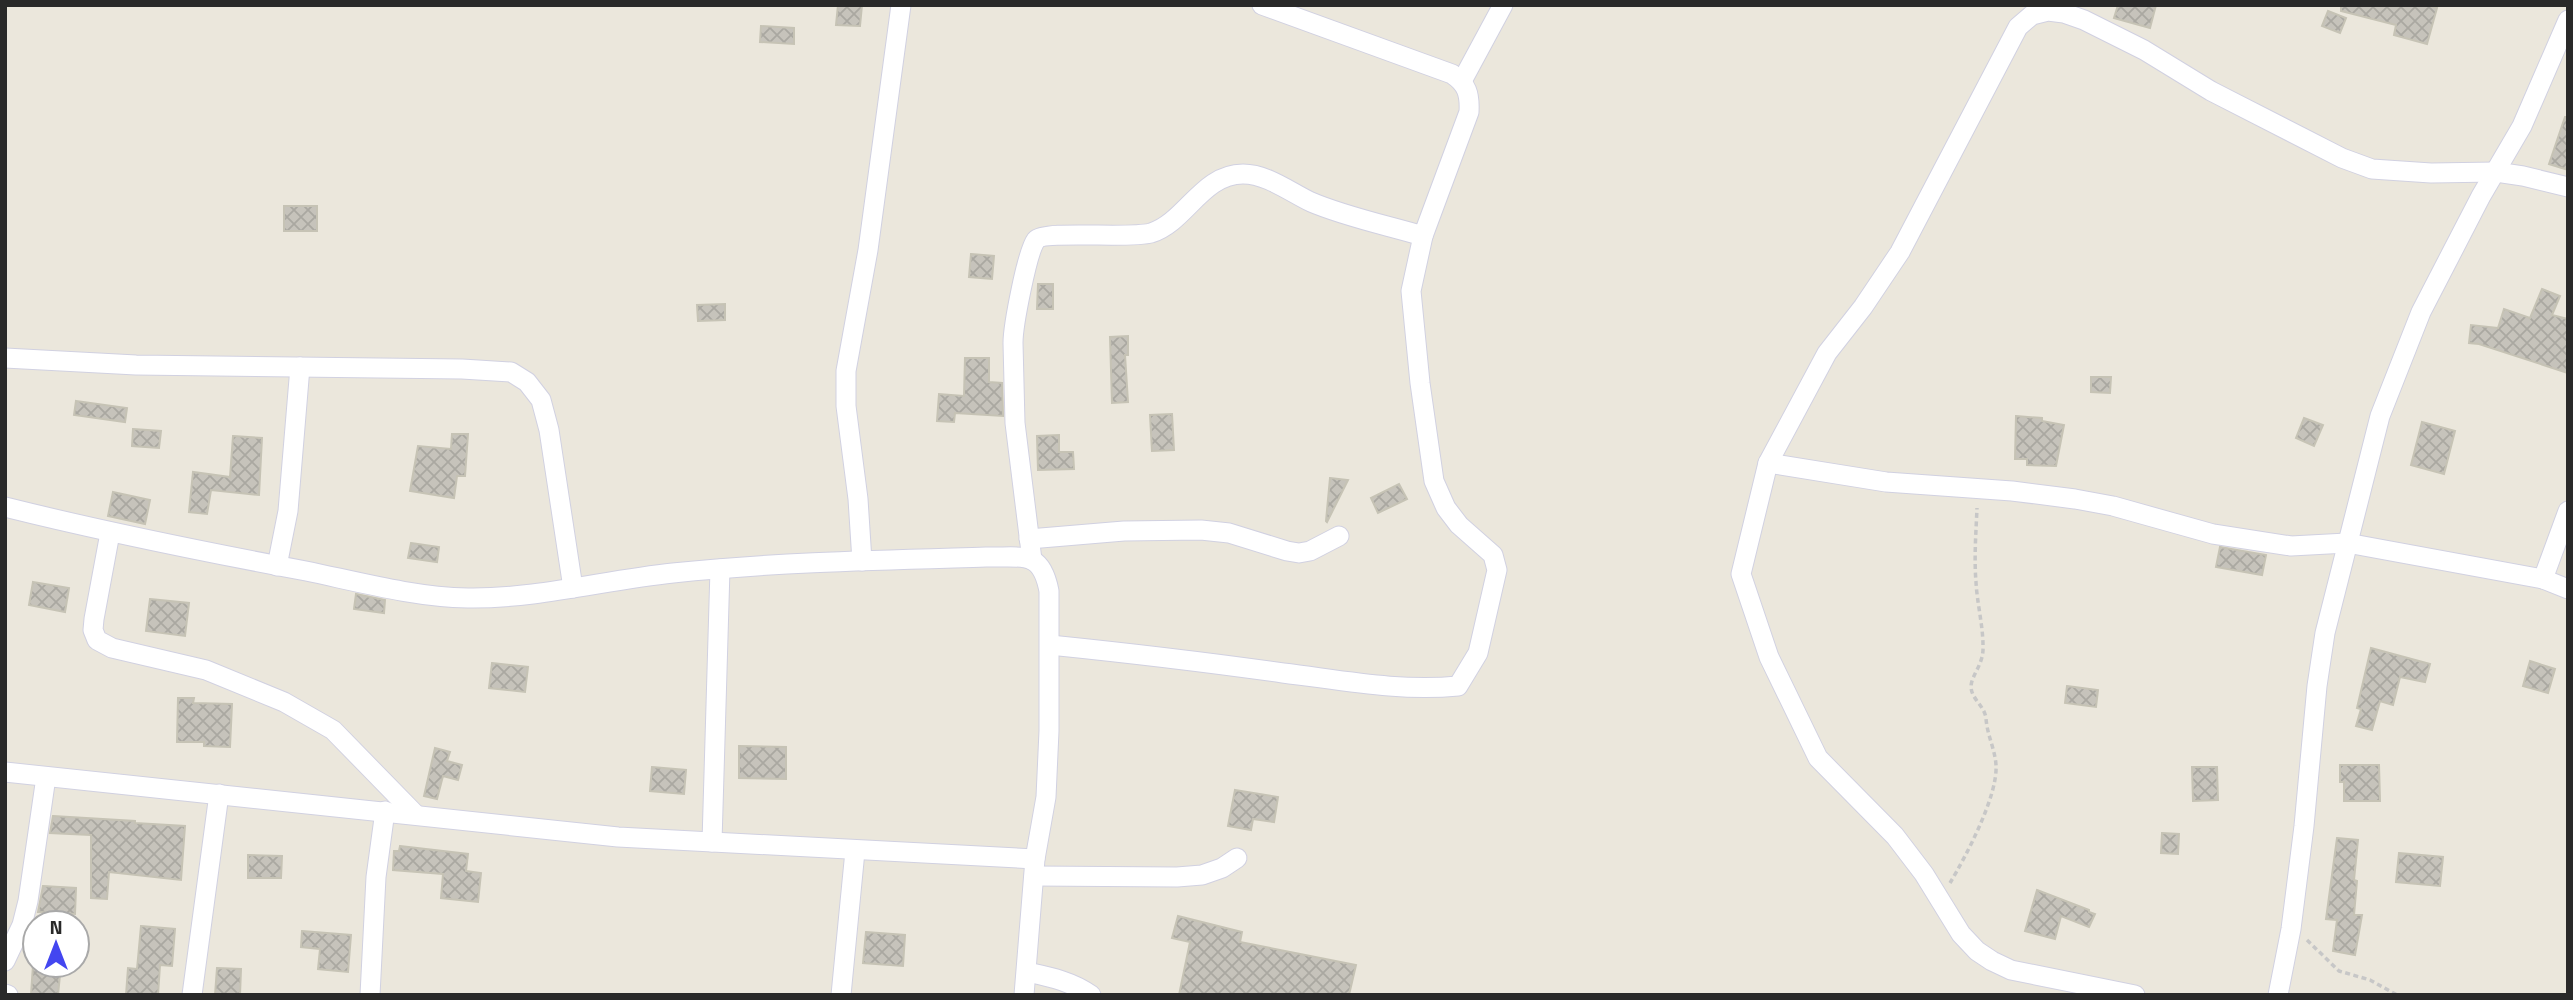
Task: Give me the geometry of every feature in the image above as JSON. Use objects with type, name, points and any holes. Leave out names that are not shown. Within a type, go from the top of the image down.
[{"type":"street","points":[[862,561],[858,499],[846,406],[846,371],[868,250],[901,5]]},
{"type":"street","points":[[1049,645],[1376,685],[1435,688],[1458,686],[1478,653],[1497,570],[1496,561],[1493,555],[1459,525],[1446,508],[1434,481],[1420,383],[1411,291],[1423,236],[1469,112],[1468,90],[1462,81],[1443,71],[1262,5]]},
{"type":"street","points":[[1462,81],[1503,5]]},
{"type":"street","points":[[2135,995],[2011,970],[1977,951],[1961,934],[1941,900],[1895,836],[1818,758],[1769,657],[1741,574],[1768,463],[1827,353],[1863,307],[1900,252],[2018,27],[2032,15],[2048,11],[2084,20],[2144,50],[2222,97],[2342,158],[2372,169],[2431,173],[2496,172],[2568,187]]},
{"type":"street","points":[[2278,995],[2291,929],[2325,633],[2380,416],[2420,312],[2481,196],[2522,126],[2568,20]]},
{"type":"street","points":[[1032,560],[1015,423],[1013,331],[1032,250],[1040,237],[1132,236],[1151,233],[1162,228],[1206,188],[1221,179],[1241,173],[1266,179],[1332,209],[1423,236]]},
{"type":"street","points":[[5,358],[136,365],[511,372],[527,382],[541,400],[549,430],[573,588]]},
{"type":"street","points":[[277,566],[288,511],[300,367]]},
{"type":"street","points":[[1768,463],[1886,482],[1977,488],[2088,501],[2213,534],[2291,546],[2347,543],[2543,579],[2568,589]]},
{"type":"street","points":[[5,507],[110,533],[277,566],[401,590],[466,598],[512,596],[671,573],[720,569],[986,557],[1038,562],[1046,572],[1049,591],[1049,731],[1046,797],[1034,867],[1024,995]]},
{"type":"street","points":[[2543,579],[2568,511]]},
{"type":"street","points":[[1029,539],[1124,531],[1201,530],[1228,533],[1299,553],[1310,551],[1339,536]]},
{"type":"street","points":[[110,533],[94,619],[93,630],[97,640],[123,651],[206,670],[284,702],[332,730],[415,814]]},
{"type":"street","points":[[712,842],[720,569]]},
{"type":"street","points":[[5,772],[618,837],[855,851],[1034,867],[1189,876],[1222,868],[1237,858]]},
{"type":"street","points":[[5,961],[22,925],[28,901],[46,776]]},
{"type":"street","points":[[192,995],[219,794]]},
{"type":"street","points":[[370,995],[376,877],[385,811]]},
{"type":"street","points":[[841,995],[855,851]]},
{"type":"street","points":[[1027,972],[1058,978],[1091,995]]},
{"type":"path","points":[[1941,900],[1970,848],[1995,780],[1996,767],[1986,730],[1983,705],[1975,698],[1971,689],[1972,679],[1982,660],[1984,646],[1976,580],[1977,488]]},
{"type":"path","points":[[2291,929],[2312,944],[2339,971],[2370,980],[2398,995]]},
{"type":"building","points":[[838,5],[862,5],[860,26],[836,25]]},
{"type":"building","points":[[2118,5],[2156,5],[2150,28],[2114,18]]},
{"type":"building","points":[[2341,5],[2428,5],[2437,8],[2427,44],[2394,35],[2396,25],[2341,11]]},
{"type":"building","points":[[2328,11],[2346,18],[2340,33],[2322,26]]},
{"type":"building","points":[[761,26],[794,28],[794,44],[760,42]]},
{"type":"building","points":[[2565,117],[2568,117],[2568,170],[2549,164]]},
{"type":"building","points":[[284,206],[317,206],[317,231],[284,231]]},
{"type":"building","points":[[971,254],[994,256],[992,279],[969,277]]},
{"type":"building","points":[[1038,284],[1053,284],[1053,309],[1037,309]]},
{"type":"building","points":[[2542,289],[2560,296],[2552,315],[2568,319],[2568,373],[2469,343],[2471,325],[2498,328],[2504,309],[2530,318]]},
{"type":"building","points":[[725,304],[725,320],[698,321],[697,305]]},
{"type":"building","points":[[1128,336],[1128,355],[1125,355],[1128,402],[1112,403],[1110,337]]},
{"type":"building","points":[[965,358],[989,358],[989,382],[1002,383],[1003,416],[955,413],[954,422],[937,421],[939,394],[964,396]]},
{"type":"building","points":[[2091,377],[2111,377],[2110,393],[2091,392]]},
{"type":"building","points":[[76,401],[127,408],[125,422],[74,415]]},
{"type":"building","points":[[1172,414],[1174,450],[1152,451],[1150,415]]},
{"type":"building","points":[[2016,416],[2042,418],[2042,421],[2064,425],[2056,466],[2027,465],[2027,459],[2015,459]]},
{"type":"building","points":[[2304,418],[2323,425],[2314,446],[2296,438]]},
{"type":"building","points":[[2422,422],[2455,431],[2444,474],[2411,465]]},
{"type":"building","points":[[133,429],[161,431],[159,448],[132,446]]},
{"type":"building","points":[[452,434],[468,434],[465,476],[457,476],[454,498],[410,491],[418,446],[451,449]]},
{"type":"building","points":[[1059,435],[1059,452],[1073,452],[1074,469],[1038,470],[1037,436]]},
{"type":"building","points":[[233,436],[262,438],[259,495],[211,490],[207,514],[189,512],[193,472],[230,477]]},
{"type":"building","points":[[1330,478],[1348,480],[1327,522],[1326,521]]},
{"type":"building","points":[[1399,484],[1407,499],[1378,513],[1371,498]]},
{"type":"building","points":[[113,492],[150,500],[145,524],[108,516]]},
{"type":"building","points":[[411,543],[439,547],[437,562],[408,558]]},
{"type":"building","points":[[2220,547],[2266,555],[2262,575],[2216,567]]},
{"type":"building","points":[[33,582],[69,588],[65,612],[29,605]]},
{"type":"building","points":[[356,594],[385,600],[384,613],[354,609]]},
{"type":"building","points":[[150,599],[189,603],[185,636],[146,631]]},
{"type":"building","points":[[2371,648],[2430,664],[2425,682],[2400,677],[2393,705],[2380,701],[2372,730],[2356,726],[2361,709],[2357,708]]},
{"type":"building","points":[[2530,661],[2555,669],[2548,693],[2523,686]]},
{"type":"building","points":[[492,663],[528,667],[525,692],[489,688]]},
{"type":"building","points":[[2067,686],[2098,690],[2096,707],[2065,703]]},
{"type":"building","points":[[178,698],[194,698],[193,703],[232,704],[230,747],[204,746],[204,742],[177,742]]},
{"type":"building","points":[[739,746],[786,747],[786,779],[739,778]]},
{"type":"building","points":[[435,748],[450,752],[447,761],[462,765],[458,780],[443,776],[437,799],[424,796]]},
{"type":"building","points":[[2340,765],[2379,765],[2380,801],[2344,801]]},
{"type":"building","points":[[652,767],[686,770],[684,794],[650,791]]},
{"type":"building","points":[[2192,767],[2217,767],[2218,800],[2193,801]]},
{"type":"building","points":[[1235,790],[1278,797],[1274,822],[1253,819],[1251,830],[1228,826]]},
{"type":"building","points":[[53,816],[185,826],[181,880],[109,872],[107,899],[91,898],[91,835],[50,833]]},
{"type":"building","points":[[2162,833],[2179,834],[2178,854],[2161,853]]},
{"type":"building","points":[[2337,838],[2358,840],[2354,915],[2362,915],[2355,955],[2333,951],[2337,920],[2326,919]]},
{"type":"building","points":[[400,846],[468,854],[466,871],[481,873],[478,902],[441,898],[443,874],[393,870],[394,851],[399,851]]},
{"type":"building","points":[[2399,853],[2443,857],[2440,886],[2396,882]]},
{"type":"building","points":[[248,855],[282,856],[281,878],[248,878]]},
{"type":"building","points":[[43,886],[76,888],[75,909],[39,909]]},
{"type":"building","points":[[2037,890],[2095,914],[2089,927],[2061,916],[2055,939],[2025,931]]},
{"type":"building","points":[[1178,916],[1242,932],[1240,942],[1356,965],[1349,995],[1179,995],[1190,942],[1172,938]]},
{"type":"building","points":[[141,926],[175,929],[172,966],[160,965],[158,995],[126,995],[128,968],[137,969]]},
{"type":"building","points":[[302,931],[351,935],[348,972],[318,969],[320,949],[301,947]]},
{"type":"building","points":[[866,932],[905,935],[903,966],[863,963]]},
{"type":"building","points":[[217,968],[241,969],[240,995],[215,995]]},
{"type":"building","points":[[32,979],[60,979],[58,995],[31,995]]}]
